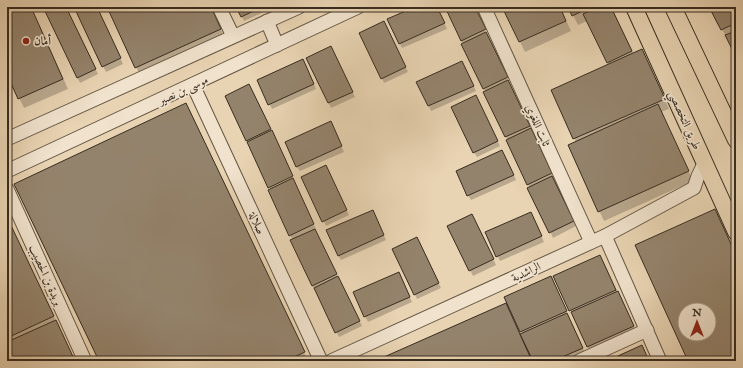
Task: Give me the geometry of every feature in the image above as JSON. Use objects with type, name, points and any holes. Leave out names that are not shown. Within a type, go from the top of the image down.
[{"type":"main road","name":"طريق التخصصي","points":[[634,7],[736,232]]},
{"type":"main road","points":[[673,7],[736,140]]},
{"type":"street","points":[[219,7],[233,36]]},
{"type":"street","points":[[7,139],[266,21],[300,7]]},
{"type":"street","name":"موسى بن نصير","points":[[7,171],[358,7]]},
{"type":"street","name":"ثابت اللغوي","points":[[484,7],[591,242]]},
{"type":"street","points":[[266,21],[277,45]]},
{"type":"street","name":"صلالة","points":[[193,85],[321,361]]},
{"type":"street","name":"الراشدية","points":[[331,361],[605,236],[694,188],[704,164]]},
{"type":"street","name":"بريدة بن الحصيب","points":[[7,189],[85,361]]},
{"type":"street","points":[[605,236],[660,361]]},
{"type":"street","points":[[579,361],[647,330]]},
{"type":"building","name":"أمان","points":[[7,7],[31,7],[63,79],[18,99],[7,74]]},
{"type":"building","points":[[43,7],[66,7],[96,69],[77,78]]},
{"type":"building","points":[[74,7],[97,7],[121,58],[102,67]]},
{"type":"building","points":[[107,7],[211,7],[221,29],[135,68]]},
{"type":"building","points":[[236,7],[262,7],[241,17]]},
{"type":"building","points":[[415,7],[437,7],[445,23],[399,44],[387,19]]},
{"type":"building","points":[[445,7],[475,7],[486,29],[461,41]]},
{"type":"building","points":[[502,7],[560,7],[566,21],[519,42]]},
{"type":"building","points":[[568,7],[591,7],[572,16]]},
{"type":"building","points":[[598,7],[611,7],[632,51],[607,63],[583,14]]},
{"type":"building","points":[[709,7],[736,7],[736,23],[721,30]]},
{"type":"building","points":[[384,21],[406,67],[381,79],[359,33]]},
{"type":"building","points":[[736,31],[736,57],[725,35]]},
{"type":"building","points":[[486,32],[508,77],[483,89],[461,44]]},
{"type":"building","points":[[331,46],[353,92],[328,103],[306,58]]},
{"type":"building","points":[[642,49],[665,99],[573,139],[551,90]]},
{"type":"building","points":[[303,59],[314,84],[268,105],[257,80]]},
{"type":"building","points":[[462,61],[474,86],[428,106],[416,82]]},
{"type":"building","points":[[508,80],[530,126],[505,137],[483,92]]},
{"type":"building","points":[[249,84],[271,129],[246,141],[225,96]]},
{"type":"building","points":[[476,95],[498,141],[473,153],[451,107]]},
{"type":"building","points":[[186,103],[305,352],[285,361],[99,361],[14,184]]},
{"type":"building","points":[[658,104],[689,171],[598,212],[568,145]]},
{"type":"building","points":[[331,121],[342,146],[296,167],[285,142]]},
{"type":"building","points":[[531,128],[552,173],[527,185],[506,140]]},
{"type":"building","points":[[272,130],[293,176],[268,188],[247,142]]},
{"type":"building","points":[[502,150],[514,175],[467,196],[456,171]]},
{"type":"building","points":[[326,165],[347,210],[322,222],[301,177]]},
{"type":"building","points":[[552,176],[574,221],[549,233],[527,188]]},
{"type":"building","points":[[293,178],[314,224],[289,236],[268,190]]},
{"type":"building","points":[[715,209],[736,255],[736,361],[688,361],[679,342],[717,342],[717,302],[677,302],[677,337],[635,245]]},
{"type":"building","points":[[373,210],[384,235],[338,256],[326,230]]},
{"type":"building","points":[[531,212],[542,236],[496,257],[485,232]]},
{"type":"building","points":[[472,214],[494,259],[469,271],[447,226]]},
{"type":"building","points":[[7,217],[54,316],[7,338]]},
{"type":"building","points":[[315,229],[337,274],[312,286],[290,240]]},
{"type":"building","points":[[417,237],[439,283],[414,295],[392,249]]},
{"type":"building","points":[[600,255],[616,290],[569,311],[553,276]]},
{"type":"building","points":[[399,272],[410,297],[364,317],[353,292]]},
{"type":"building","points":[[338,276],[360,321],[335,333],[314,288]]},
{"type":"building","points":[[551,276],[567,311],[520,332],[504,297]]},
{"type":"building","points":[[618,291],[634,326],[587,347],[571,312]]},
{"type":"building","points":[[506,303],[532,361],[375,361]]},
{"type":"building","points":[[567,313],[583,348],[553,361],[533,361],[520,334]]},
{"type":"building","points":[[56,320],[75,361],[7,361],[7,342]]},
{"type":"building","points":[[642,345],[649,361],[607,361]]},
{"type":"place","name":"أمان","points":[[26,41]]}]
